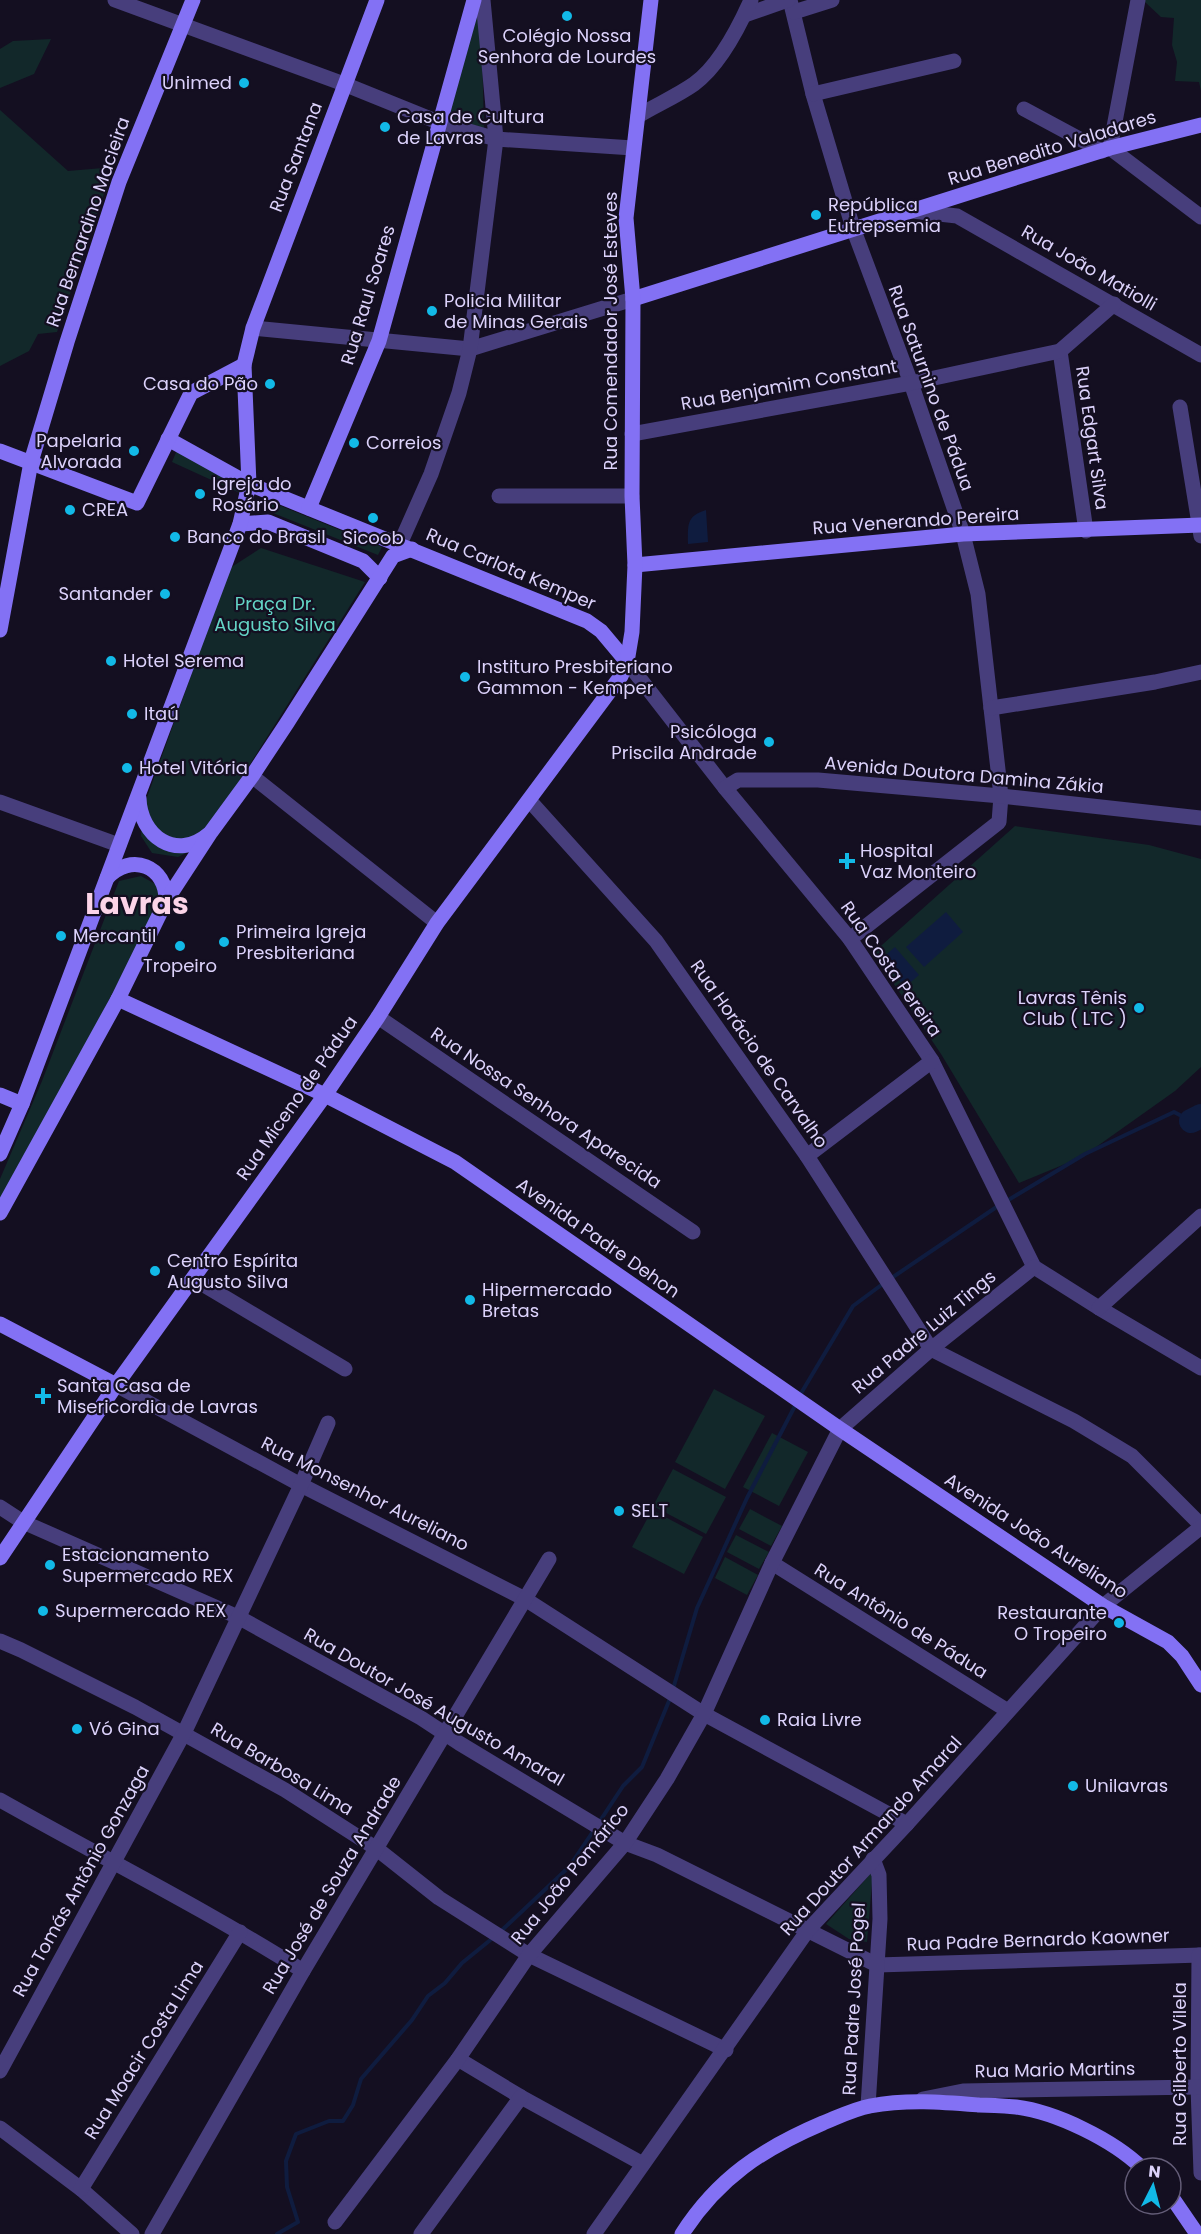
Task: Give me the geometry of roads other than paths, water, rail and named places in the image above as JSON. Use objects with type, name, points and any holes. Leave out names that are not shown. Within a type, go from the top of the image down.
[{"type":"main road","name":"Rua Bernardino Macieira","points":[[0,628],[31,462],[67,342],[119,182],[193,0]]},
{"type":"main road","name":"Rua Santana","points":[[0,1154],[22,1104],[240,524],[249,484],[244,365],[253,328],[376,0]]},
{"type":"main road","name":"Rua Raul Soares","points":[[309,507],[379,341],[438,122],[474,0]]},
{"type":"main road","name":"Rua Comendador José Esteves","points":[[627,662],[632,632],[635,565],[632,496],[633,299],[626,218],[651,0]]},
{"type":"main road","name":"Rua Benedito Valadares","points":[[633,299],[1106,150],[1201,125]]},
{"type":"main road","points":[[0,451],[137,503],[191,393],[244,365]]},
{"type":"main road","name":"Rua Carlota Kemper","points":[[168,439],[249,484],[309,507],[397,547],[587,621],[601,631],[627,662]]},
{"type":"main road","points":[[240,524],[267,522],[363,561],[380,578]]},
{"type":"main road","name":"Rua Venerando Pereira","points":[[635,565],[963,534],[1201,528]]},
{"type":"main road","points":[[0,1214],[118,999],[166,902],[211,832],[252,776],[380,578],[397,547]]},
{"type":"main road","name":"Rua Miceno de Pádua","points":[[0,1558],[116,1385],[325,1095],[378,1017],[437,923],[621,676],[627,662]]},
{"type":"main road","points":[[138,792],[141,818],[146,828],[162,841],[183,845],[203,839],[211,832]]},
{"type":"main road","points":[[107,878],[120,867],[128,864],[146,866],[159,877],[166,893],[166,902]]},
{"type":"main road","name":"Avenida Padre Dehon","points":[[118,999],[325,1095],[455,1162],[840,1429]]},
{"type":"main road","points":[[0,1095],[22,1104]]},
{"type":"main road","name":"Rua Monsenhor Aureliano","points":[[0,1324],[116,1385]]},
{"type":"main road","name":"Avenida João Aureliano","points":[[840,1429],[1103,1606],[1168,1642],[1182,1656],[1201,1685]]},
{"type":"main road","points":[[682,2234],[698,2208],[746,2163],[795,2135],[868,2106],[914,2100],[1017,2107],[1048,2115],[1092,2134],[1128,2156]]},
{"type":"main road","points":[[1183,2214],[1197,2234]]},
{"type":"street","points":[[115,0],[344,84],[438,122],[496,139],[633,148]]},
{"type":"street","points":[[397,547],[431,474],[459,393],[470,349],[496,139],[483,0]]},
{"type":"street","points":[[638,116],[694,84],[712,68],[745,15],[751,0]]},
{"type":"street","points":[[745,15],[791,4],[832,0]]},
{"type":"street","points":[[1106,150],[1138,0]]},
{"type":"street","name":"Rua Saturnino de Pádua","points":[[791,4],[813,94],[853,228],[911,383],[963,534],[978,594],[1001,796],[999,822],[850,939]]},
{"type":"street","points":[[813,94],[954,61]]},
{"type":"street","points":[[1024,109],[1106,150],[1201,217]]},
{"type":"street","points":[[954,198],[957,216]]},
{"type":"street","name":"Rua João Matiolli","points":[[912,211],[957,216],[1201,355]]},
{"type":"street","name":"Rua Benedito Valadares","points":[[253,328],[470,349],[633,299]]},
{"type":"street","name":"Rua Benjamim Constant","points":[[632,434],[911,383],[1060,351],[1114,304]]},
{"type":"street","name":"Rua Edgart Silva","points":[[1060,351],[1086,531]]},
{"type":"street","points":[[1180,407],[1201,528]]},
{"type":"street","points":[[499,496],[632,496]]},
{"type":"street","name":"Rua Costa Pereira","points":[[627,662],[725,788],[850,939],[932,1060],[1034,1267]]},
{"type":"street","points":[[992,708],[1155,682],[1201,672]]},
{"type":"street","points":[[252,776],[437,923]]},
{"type":"street","name":"Avenida Doutora Damina Zákia","points":[[725,788],[738,780],[818,780],[1001,796],[1201,818]]},
{"type":"street","name":"Rua Horácio de Carvalho","points":[[529,800],[656,941],[807,1156],[931,1349]]},
{"type":"street","points":[[0,802],[119,846]]},
{"type":"street","name":"Rua Nossa Senhora Aparecida","points":[[378,1017],[693,1232]]},
{"type":"street","points":[[807,1156],[932,1060]]},
{"type":"street","points":[[1099,1308],[1201,1216]]},
{"type":"street","points":[[1034,1267],[1201,1368]]},
{"type":"street","name":"Rua Padre Luiz Tings","points":[[840,1429],[931,1349],[1034,1267]]},
{"type":"street","points":[[194,1279],[345,1369]]},
{"type":"street","points":[[931,1349],[1074,1421],[1132,1456],[1201,1526]]},
{"type":"street","name":"Rua Monsenhor Aureliano","points":[[116,1385],[302,1485],[525,1599],[704,1714],[907,1824]]},
{"type":"street","name":"Rua Tomás Antônio Gonzaga","points":[[2,2066],[184,1733],[302,1485],[328,1423]]},
{"type":"street","name":"Rua João Pomárico","points":[[336,2222],[458,2059],[529,1955],[625,1843],[667,1779],[704,1714],[772,1563],[840,1429]]},
{"type":"street","name":"Rua Doutor José Augusto Amaral","points":[[0,1507],[23,1522],[238,1617],[421,1718],[625,1843],[657,1855],[877,1965]]},
{"type":"street","name":"Rua Doutor Armando Amaral","points":[[594,2234],[726,2050],[808,1930],[907,1824],[1103,1606],[1201,1526]]},
{"type":"street","name":"Rua José de Souza Andrade","points":[[152,2234],[303,1971],[549,1559]]},
{"type":"street","name":"Rua Antônio de Pádua","points":[[772,1563],[1008,1711]]},
{"type":"street","name":"Rua Barbosa Lima","points":[[0,1641],[184,1733],[285,1790],[376,1849],[439,1898],[529,1955],[726,2050]]},
{"type":"street","points":[[0,1800],[240,1932],[303,1971]]},
{"type":"street","name":"Rua Padre José Pogel","points":[[868,2106],[879,1919],[879,1875],[873,1859]]},
{"type":"street","name":"Rua Moacir Costa Lima","points":[[81,2189],[240,1932]]},
{"type":"street","name":"Rua Padre Bernardo Kaowner","points":[[877,1965],[1200,1955]]},
{"type":"street","name":"Rua Gilberto Vilela","points":[[1200,1955],[1198,2087],[1201,2173]]},
{"type":"street","points":[[458,2059],[521,2097],[644,2164]]},
{"type":"street","name":"Rua Mario Martins","points":[[914,2100],[963,2091],[1198,2087]]},
{"type":"street","points":[[421,2234],[521,2097]]},
{"type":"street","points":[[0,2128],[81,2189],[132,2234]]},
{"type":"water","points":[[706,510],[708,542],[688,544],[688,532],[692,518]]},
{"type":"water","points":[[946,912],[963,932],[924,967],[906,947]]},
{"type":"water","points":[[895,947],[919,975],[905,987],[881,959]]},
{"type":"waterway","points":[[1005,1202],[1085,1154],[1174,1112],[1191,1121]]},
{"type":"waterway","points":[[1191,1121],[1201,1116]]},
{"type":"waterway","points":[[890,1279],[998,1206]]},
{"type":"waterway","points":[[800,1395],[853,1306],[884,1283]]},
{"type":"waterway","points":[[673,1689],[697,1608],[747,1498],[797,1402]]},
{"type":"waterway","points":[[598,1824],[623,1786],[642,1767],[671,1696]]},
{"type":"waterway","points":[[500,1932],[569,1867],[594,1830]]},
{"type":"waterway","points":[[277,2234],[298,2222],[287,2187],[286,2161],[296,2134],[329,2121],[343,2121],[353,2105],[361,2079],[412,2020],[428,1996],[445,1983],[462,1963],[494,1937]]},
{"type":"place","name":"Colégio Nossa Senhora de Lourdes","points":[[567,16]]},
{"type":"place","name":"Unimed","points":[[244,83]]},
{"type":"place","name":"Casa de Cultura de Lavras","points":[[385,127]]},
{"type":"place","name":"República Eutrepsemia","points":[[816,215]]},
{"type":"place","name":"Policia Militar de Minas Gerais","points":[[432,311]]},
{"type":"place","name":"Casa do Pão","points":[[270,384]]},
{"type":"place","name":"Correios","points":[[354,443]]},
{"type":"place","name":"Papelaria Alvorada","points":[[134,451]]},
{"type":"place","name":"Igreja do Rosário","points":[[200,494]]},
{"type":"place","name":"CREA","points":[[70,510]]},
{"type":"place","name":"Sicoob","points":[[373,518]]},
{"type":"place","name":"Banco do Brasil","points":[[175,537]]},
{"type":"place","name":"Santander","points":[[165,594]]},
{"type":"place","name":"Hotel Serema","points":[[111,661]]},
{"type":"place","name":"Instituro Presbiteriano Gammon - Kemper","points":[[465,677]]},
{"type":"place","name":"Itaú","points":[[132,714]]},
{"type":"place","name":"Psicóloga Priscila Andrade","points":[[769,742]]},
{"type":"place","name":"Hotel Vitória","points":[[127,768]]},
{"type":"place","name":"Hospital Vaz Monteiro","points":[[847,861]]},
{"type":"place","name":"Mercantil","points":[[61,936]]},
{"type":"place","name":"Primeira Igreja Presbiteriana","points":[[224,942]]},
{"type":"place","name":"Tropeiro","points":[[180,946]]},
{"type":"place","name":"Lavras Tênis Club ( LTC )","points":[[1139,1008]]},
{"type":"place","name":"Centro Espírita Augusto Silva","points":[[155,1271]]},
{"type":"place","name":"Hipermercado Bretas","points":[[470,1300]]},
{"type":"place","name":"Santa Casa de Misericordia de Lavras","points":[[43,1396]]},
{"type":"place","name":"SELT","points":[[619,1511]]},
{"type":"place","name":"Estacionamento Supermercado REX","points":[[50,1565]]},
{"type":"place","name":"Supermercado REX","points":[[43,1611]]},
{"type":"place","name":"Restaurante O Tropeiro","points":[[1119,1623]]},
{"type":"place","name":"Raia Livre","points":[[765,1720]]},
{"type":"place","name":"Vó Gina","points":[[77,1729]]},
{"type":"place","name":"Unilavras","points":[[1073,1786]]},
{"type":"district","name":"Lavras","points":[[137,904]]},
{"type":"park label","name":"Praça Dr. Augusto Silva","points":[[275,614]]}]
